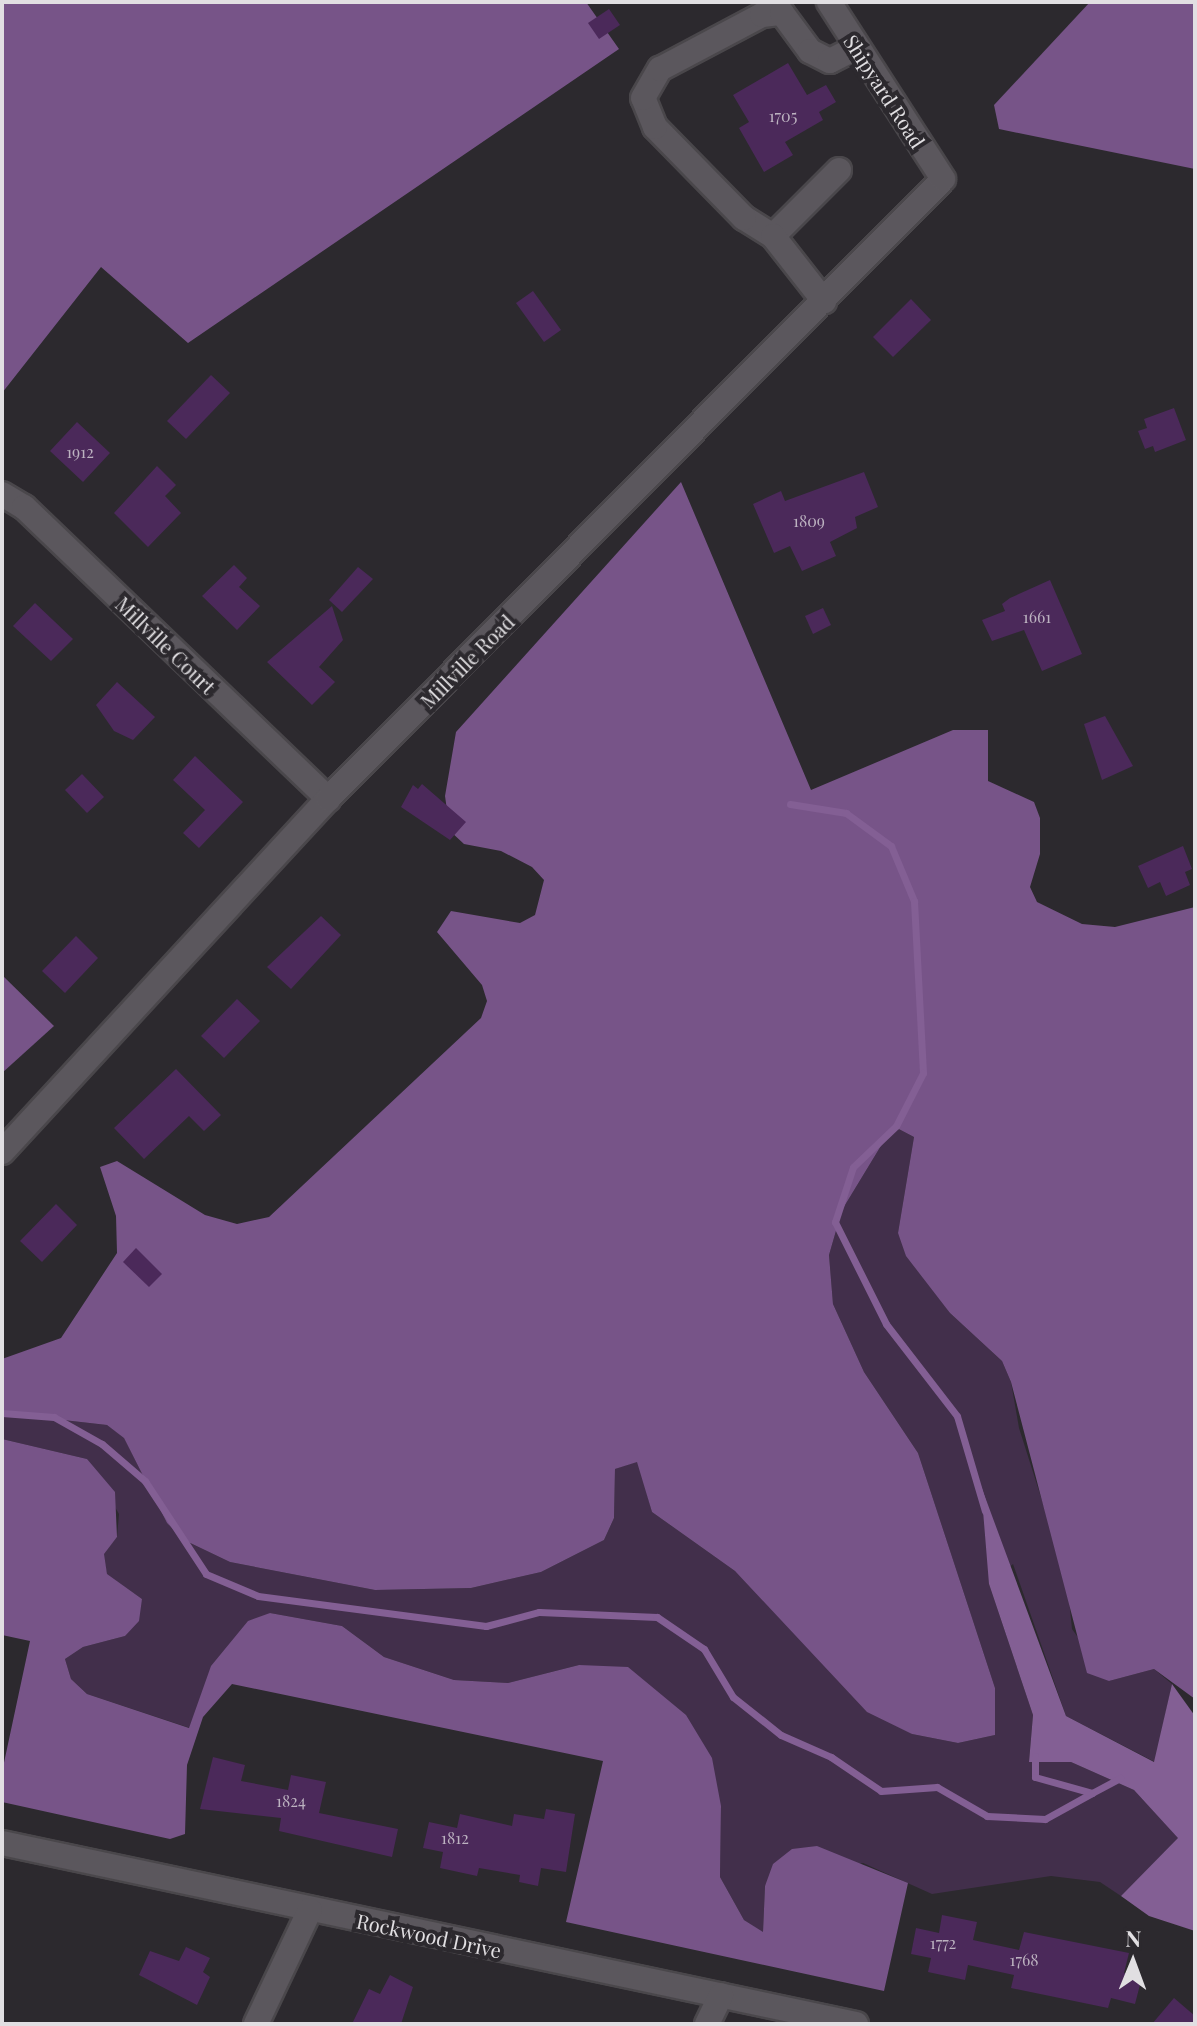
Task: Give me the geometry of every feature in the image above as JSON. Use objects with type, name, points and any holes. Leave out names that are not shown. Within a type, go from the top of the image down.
[{"type":"street","name":"Shipyard Road","points":[[829,2],[943,179]]},
{"type":"street","points":[[824,301],[773,236],[744,218],[655,127],[643,98],[660,69],[762,15],[782,13],[810,51],[830,61],[857,47]]},
{"type":"street","points":[[773,236],[839,170]]},
{"type":"street","name":"Millville Road","points":[[2,1152],[328,799],[943,179]]},
{"type":"street","name":"Millville Court","points":[[2,494],[24,507],[328,799]]},
{"type":"street","name":"Rockwood Drive","points":[[2,1843],[856,2024]]},
{"type":"street","points":[[256,2024],[310,1910]]},
{"type":"street","points":[[707,2024],[721,1995]]},
{"type":"shaded area","points":[[2,2],[586,2],[619,49],[188,343],[101,267],[2,393]]},
{"type":"shaded area","points":[[1090,2],[1195,2],[1195,169],[999,129],[994,105]]},
{"type":"shaded area","points":[[681,482],[811,790],[953,730],[988,730],[988,781],[1034,802],[1040,818],[1040,854],[1030,887],[1037,902],[1082,924],[1115,927],[1195,907],[1195,1699],[1154,1669],[1109,1681],[1087,1673],[1011,1382],[1002,1361],[950,1313],[906,1256],[898,1233],[914,1137],[893,1126],[842,1210],[829,1255],[833,1304],[864,1372],[918,1453],[995,1688],[995,1735],[958,1743],[912,1734],[867,1712],[735,1571],[652,1512],[637,1462],[615,1469],[614,1518],[604,1540],[541,1572],[471,1588],[375,1590],[230,1562],[184,1540],[167,1523],[124,1438],[107,1425],[2,1413],[2,1359],[61,1338],[117,1253],[116,1216],[100,1167],[117,1161],[205,1215],[237,1224],[269,1217],[481,1018],[487,1001],[482,985],[437,932],[451,911],[520,923],[535,915],[544,880],[532,867],[501,851],[464,844],[450,831],[445,796],[456,732]]},
{"type":"shaded area","points":[[2,975],[54,1026],[2,1073]]},
{"type":"shaded area","points":[[893,1126],[914,1137],[898,1233],[950,1313],[1002,1361],[1011,1382],[1019,1428],[1067,1579],[1072,1629],[1109,1681],[1154,1669],[1172,1684],[1155,1762],[1066,1716],[1013,1564],[989,1584],[1033,1715],[1029,1762],[1071,1762],[1134,1790],[1179,1838],[1121,1896],[1100,1882],[1051,1876],[932,1894],[863,1863],[765,1885],[763,1933],[744,1920],[720,1877],[721,1806],[579,1665],[508,1683],[454,1680],[384,1657],[342,1626],[270,1613],[190,1728],[87,1694],[71,1679],[65,1659],[83,1647],[125,1636],[142,1599],[107,1575],[103,1554],[117,1537],[119,1514],[87,1459],[2,1439],[2,1413],[107,1425],[124,1437],[167,1523],[184,1540],[230,1562],[375,1590],[471,1588],[541,1572],[604,1540],[614,1518],[615,1469],[638,1461],[652,1512],[735,1571],[912,1734],[958,1743],[995,1735],[995,1688],[918,1453],[864,1372],[833,1304],[829,1255],[842,1210]]},
{"type":"shaded area","points":[[2,1439],[87,1459],[115,1492],[117,1537],[104,1554],[107,1574],[142,1599],[139,1621],[125,1636],[83,1647],[65,1659],[71,1679],[87,1694],[189,1728],[211,1666],[248,1621],[270,1613],[342,1626],[384,1657],[454,1680],[508,1683],[579,1665],[628,1667],[686,1715],[712,1758],[721,1806],[720,1877],[744,1920],[763,1932],[765,1886],[773,1864],[792,1849],[817,1846],[908,1883],[884,1991],[566,1922],[603,1761],[232,1684],[203,1717],[187,1765],[185,1834],[170,1839],[2,1802],[2,1772],[30,1641],[2,1635]]},
{"type":"shaded area","points":[[981,1486],[1066,1716],[1154,1762],[1172,1684],[1195,1716],[1195,1931],[1149,1916],[1121,1896],[1178,1838],[1134,1790],[1071,1762],[1029,1762],[1033,1715],[989,1584]]},
{"type":"building","points":[[609,9],[620,25],[599,39],[588,23]]},
{"type":"building","points":[[788,63],[807,95],[826,85],[836,102],[819,112],[823,120],[785,142],[793,155],[764,172],[739,128],[749,122],[733,95]]},
{"type":"building","points":[[533,291],[561,330],[544,342],[516,303]]},
{"type":"building","points":[[911,299],[931,320],[893,357],[873,337]]},
{"type":"building","points":[[211,375],[230,393],[186,439],[167,421]]},
{"type":"building","points":[[1174,408],[1186,440],[1155,452],[1153,446],[1145,449],[1138,431],[1147,428],[1144,419]]},
{"type":"building","points":[[77,422],[110,453],[83,482],[50,451]]},
{"type":"building","points":[[157,466],[176,485],[165,496],[181,513],[148,547],[114,513]]},
{"type":"building","points":[[864,472],[878,507],[855,517],[857,528],[830,542],[836,556],[802,571],[790,546],[774,553],[753,504],[781,491],[785,501]]},
{"type":"building","points":[[234,565],[247,578],[239,587],[260,606],[237,630],[202,596]]},
{"type":"building","points":[[358,567],[373,579],[342,612],[329,600]]},
{"type":"building","points":[[1050,580],[1082,654],[1042,671],[1024,630],[992,641],[982,620],[1005,611],[1002,604],[1010,598]]},
{"type":"building","points":[[35,603],[73,639],[51,661],[13,626]]},
{"type":"building","points":[[332,606],[343,640],[319,667],[335,682],[312,705],[267,662]]},
{"type":"building","points":[[823,608],[831,625],[813,634],[805,616]]},
{"type":"building","points":[[117,682],[155,717],[133,740],[114,731],[96,705]]},
{"type":"building","points":[[1105,716],[1133,766],[1102,780],[1084,724]]},
{"type":"building","points":[[195,756],[243,802],[199,848],[183,833],[205,810],[173,780]]},
{"type":"building","points":[[82,774],[104,797],[87,813],[65,790]]},
{"type":"building","points":[[422,784],[466,822],[450,840],[401,807],[413,785],[418,789]]},
{"type":"building","points":[[1183,846],[1192,869],[1185,872],[1190,885],[1166,896],[1160,882],[1148,888],[1138,866]]},
{"type":"building","points":[[321,916],[341,935],[291,989],[267,967]]},
{"type":"building","points":[[76,936],[98,958],[65,993],[42,971]]},
{"type":"building","points":[[237,999],[260,1021],[224,1058],[201,1036]]},
{"type":"building","points":[[176,1069],[221,1115],[204,1131],[189,1116],[144,1159],[114,1128]]},
{"type":"building","points":[[56,1204],[77,1225],[42,1262],[20,1241]]},
{"type":"building","points":[[136,1248],[162,1274],[149,1287],[123,1262]]},
{"type":"building","points":[[213,1757],[245,1765],[241,1781],[288,1790],[291,1775],[326,1782],[319,1813],[398,1829],[392,1857],[279,1831],[281,1818],[200,1809]]},
{"type":"building","points":[[546,1809],[575,1814],[566,1872],[541,1868],[538,1886],[519,1882],[520,1875],[479,1868],[477,1876],[440,1868],[443,1852],[423,1848],[429,1822],[457,1828],[460,1814],[512,1826],[514,1814],[544,1819]]},
{"type":"building","points":[[942,1915],[977,1922],[973,1940],[1019,1950],[1024,1932],[1129,1953],[1124,1973],[1142,1977],[1135,2004],[1111,1998],[1108,2008],[1011,1988],[1014,1975],[968,1965],[965,1980],[928,1972],[931,1958],[911,1954],[916,1928],[939,1933]]},
{"type":"building","points":[[186,1947],[210,1958],[203,1972],[210,1977],[197,2005],[139,1975],[150,1951],[179,1961]]},
{"type":"building","points":[[390,1975],[413,1987],[401,2024],[352,2024],[369,1989],[380,1994]]},
{"type":"building","points":[[1174,1998],[1195,2016],[1195,2024],[1152,2024]]},
{"type":"waterway","points":[[790,804],[846,813],[891,846],[914,901],[923,1073],[896,1126],[853,1167],[835,1222],[886,1324],[957,1416],[985,1511]]},
{"type":"waterway","points":[[2,1413],[54,1417],[102,1444],[145,1481],[206,1574],[258,1596],[486,1626],[539,1612],[657,1617],[704,1649],[733,1697],[781,1735],[831,1757],[881,1791],[937,1787],[987,1816],[1045,1819],[1092,1793]]},
{"type":"waterway","points":[[1035,1756],[1035,1777],[1092,1793],[1120,1778]]}]
